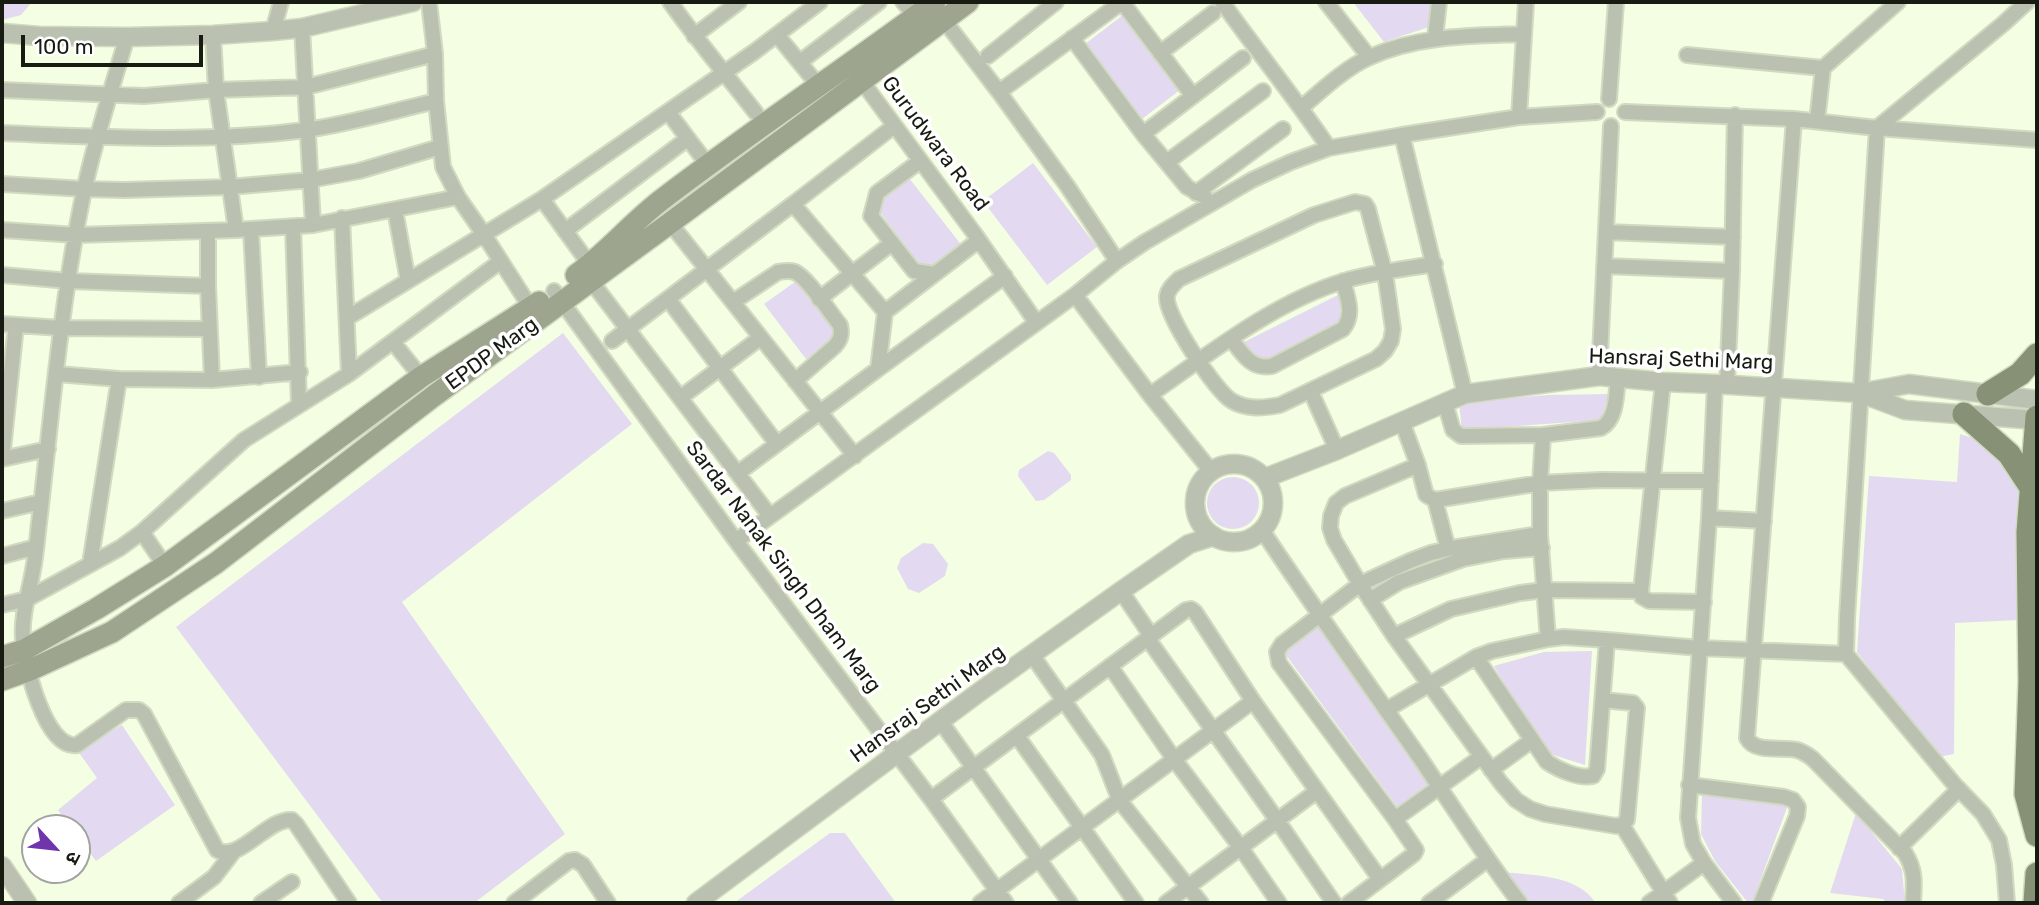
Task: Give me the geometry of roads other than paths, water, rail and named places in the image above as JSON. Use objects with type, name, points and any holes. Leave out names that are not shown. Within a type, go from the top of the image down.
[{"type":"main road","name":"EPDP Marg","points":[[591,273],[655,205],[818,85],[926,9],[968,2]]},
{"type":"main road","name":"EPDP Marg","points":[[2,657],[27,660],[112,632],[216,563],[435,395],[535,314],[591,273],[670,223],[861,80],[926,9]]},
{"type":"main road","name":"EPDP Marg","points":[[2,680],[96,609],[165,566],[421,377],[535,314]]},
{"type":"main road","points":[[1988,394],[2020,374],[2037,355]]},
{"type":"main road","points":[[1964,414],[2009,454],[2032,511]]},
{"type":"main road","points":[[2037,418],[2032,511],[2026,794],[2037,835]]},
{"type":"main road","points":[[2035,903],[2037,874]]},
{"type":"street","points":[[273,31],[281,2]]},
{"type":"street","points":[[2,33],[127,37],[302,29],[413,2]]},
{"type":"street","points":[[429,2],[443,167],[458,197],[535,314]]},
{"type":"street","points":[[670,2],[756,113]]},
{"type":"street","points":[[694,36],[740,2]]},
{"type":"street","points":[[348,318],[542,199],[725,72],[820,2]]},
{"type":"street","points":[[800,62],[879,2]]},
{"type":"street","points":[[988,56],[1056,2]]},
{"type":"street","points":[[999,92],[1122,2],[1193,96]]},
{"type":"street","points":[[1326,2],[1369,57]]},
{"type":"street","points":[[1435,38],[1439,2]]},
{"type":"street","points":[[1519,117],[1526,2]]},
{"type":"street","points":[[1609,99],[1616,2]]},
{"type":"street","points":[[1817,121],[1823,68],[1898,2]]},
{"type":"street","points":[[2007,903],[1999,840],[1983,814],[1846,654],[1877,128],[2027,2]]},
{"type":"street","points":[[1160,53],[1217,7],[1301,108],[1329,148]]},
{"type":"street","points":[[926,9],[999,92],[1068,187],[1117,261]]},
{"type":"street","points":[[302,29],[313,225]]},
{"type":"street","points":[[1301,108],[1338,77],[1369,57],[1435,38],[1524,34]]},
{"type":"street","points":[[213,35],[222,138],[229,187],[244,230],[259,377]]},
{"type":"street","points":[[777,35],[818,85]]},
{"type":"street","points":[[127,37],[84,190],[61,328],[36,547],[23,626],[27,660],[41,712],[61,740],[69,746],[77,745],[126,710],[138,709],[144,714],[213,845],[222,853],[234,851]]},
{"type":"street","points":[[1072,38],[1143,134],[1187,187],[1217,202]]},
{"type":"street","points":[[2,90],[144,96],[306,87],[435,54]]},
{"type":"street","points":[[1688,55],[1823,68]]},
{"type":"street","points":[[1143,134],[1243,58]]},
{"type":"street","name":"Gurudwara Road","points":[[861,80],[1036,322]]},
{"type":"street","points":[[1167,162],[1263,91]]},
{"type":"street","points":[[1609,99],[1618,101],[1625,112],[1622,121],[1611,126],[1601,122],[1597,112],[1601,103],[1609,99]]},
{"type":"street","points":[[2,134],[222,138],[308,130],[436,101]]},
{"type":"street","points":[[668,112],[708,165]]},
{"type":"street","points":[[736,541],[1117,261],[1252,180],[1329,148],[1519,117],[1597,112]]},
{"type":"street","points":[[1625,112],[1794,119],[2037,140]]},
{"type":"street","points":[[1734,903],[1693,844],[1688,818],[1711,481],[1732,271],[1735,115]]},
{"type":"street","points":[[1794,119],[1747,738],[1750,744],[1756,747],[1795,750],[1813,759],[1899,848],[1912,865],[1913,903]]},
{"type":"street","points":[[612,341],[894,126]]},
{"type":"street","points":[[1599,376],[1611,126]]},
{"type":"street","points":[[1196,193],[1283,129]]},
{"type":"street","points":[[1402,135],[1465,394]]},
{"type":"street","points":[[565,231],[687,139]]},
{"type":"street","points":[[2,184],[84,190],[229,187],[310,180],[359,171],[440,147]]},
{"type":"street","points":[[920,160],[877,193],[871,216],[914,271],[934,274]]},
{"type":"street","points":[[2,230],[76,235],[244,230],[313,225],[458,197]]},
{"type":"street","points":[[542,199],[629,329],[770,516]]},
{"type":"street","points":[[1355,202],[1365,204],[1368,209],[1385,273],[1393,328],[1391,341],[1385,351],[1376,359],[1311,392],[1280,405],[1264,408],[1248,407],[1232,401],[1218,388],[1176,325],[1166,298],[1170,288],[1179,279],[1314,215],[1355,202]]},
{"type":"street","points":[[793,204],[885,312]]},
{"type":"street","points":[[395,210],[408,281]]},
{"type":"street","points":[[342,218],[349,374]]},
{"type":"street","points":[[670,223],[855,456]]},
{"type":"street","points":[[293,226],[300,372],[299,405]]},
{"type":"street","points":[[208,231],[212,380]]},
{"type":"street","points":[[1606,232],[1733,237]]},
{"type":"street","points":[[878,369],[885,312],[977,237]]},
{"type":"street","points":[[819,299],[892,243]]},
{"type":"street","points":[[2,605],[27,599],[142,533],[244,440],[349,374],[501,261]]},
{"type":"street","points":[[1150,395],[1231,339],[1281,309],[1343,281],[1435,264]]},
{"type":"street","points":[[1604,266],[1732,271]]},
{"type":"street","points":[[733,302],[778,272],[786,270],[795,272],[803,279],[840,325],[840,340],[795,381]]},
{"type":"street","points":[[2,275],[69,281],[208,286]]},
{"type":"street","points":[[738,473],[1005,276]]},
{"type":"street","points":[[1231,339],[1256,366],[1272,366],[1343,329],[1348,323],[1350,307],[1343,281]]},
{"type":"street","points":[[1074,295],[1211,471]]},
{"type":"street","name":"Sardar Nanak Singh Dham Marg","points":[[558,297],[1006,903]]},
{"type":"street","points":[[668,299],[777,444]]},
{"type":"street","points":[[48,449],[2,459],[9,324],[61,328],[209,329]]},
{"type":"street","points":[[680,398],[760,338]]},
{"type":"street","points":[[393,342],[421,377]]},
{"type":"street","points":[[57,374],[119,379],[212,380],[300,372]]},
{"type":"street","name":"Hansraj Sethi Marg","points":[[1265,478],[1465,394],[1599,376],[1860,393],[1909,384],[2037,400]]},
{"type":"street","points":[[1445,403],[1453,430],[1461,436],[1543,435],[1601,428],[1609,424],[1618,378]]},
{"type":"street","points":[[90,564],[119,379]]},
{"type":"street","points":[[1662,382],[1642,597],[1649,601],[1704,602]]},
{"type":"street","points":[[1311,392],[1337,450]]},
{"type":"street","name":"Hansraj Sethi Marg","points":[[1860,393],[1905,410],[2037,418]]},
{"type":"street","points":[[1402,422],[1426,495],[1435,500],[1540,483],[1711,481]]},
{"type":"street","points":[[1543,435],[1541,541],[1549,639]]},
{"type":"street","points":[[1233,463],[1256,470],[1265,478],[1271,488],[1272,510],[1269,521],[1253,537],[1226,541],[1205,529],[1195,507],[1196,493],[1211,471],[1233,463]]},
{"type":"street","points":[[1418,465],[1345,496],[1336,503],[1330,528],[1334,540],[1360,584],[1394,636],[1481,757],[1516,800],[1545,814],[1622,825],[1629,814],[1637,708],[1633,704],[1603,700]]},
{"type":"street","points":[[1435,500],[1448,549]]},
{"type":"street","points":[[2,511],[41,502]]},
{"type":"street","points":[[1709,518],[1764,521]]},
{"type":"street","points":[[1189,544],[1199,519]]},
{"type":"street","points":[[1262,530],[1318,615],[1520,903]]},
{"type":"street","points":[[142,533],[165,566]]},
{"type":"street","name":"Hansraj Sethi Marg","points":[[696,903],[1121,591],[1189,544],[1214,536]]},
{"type":"street","points":[[1349,903],[1416,850],[1279,663],[1277,652],[1282,644],[1360,584],[1410,561],[1448,549],[1541,541]]},
{"type":"street","points":[[1370,600],[1399,582],[1463,559],[1541,541]]},
{"type":"street","points":[[2,556],[36,547]]},
{"type":"street","points":[[1394,636],[1451,609],[1520,593],[1545,590],[1641,591]]},
{"type":"street","points":[[1121,591],[1148,631],[1148,639],[1334,903]]},
{"type":"street","points":[[931,799],[1186,610],[1191,609],[1380,879]]},
{"type":"street","points":[[1386,710],[1476,657],[1502,648],[1564,637],[1700,648],[1846,654]]},
{"type":"street","points":[[1476,657],[1540,755],[1553,766],[1587,777],[1594,776],[1597,769],[1607,640]]},
{"type":"street","points":[[1032,655],[1102,755],[1120,801],[1201,903]]},
{"type":"street","points":[[1110,666],[1279,903]]},
{"type":"street","points":[[980,903],[1254,701]]},
{"type":"street","points":[[941,722],[1070,903]]},
{"type":"street","points":[[1017,736],[1136,903]]},
{"type":"street","points":[[1491,770],[1531,741]]},
{"type":"street","points":[[1395,819],[1481,757]]},
{"type":"street","points":[[1689,785],[1784,797],[1793,800],[1798,807],[1797,816],[1761,903]]},
{"type":"street","points":[[1899,848],[1959,789]]},
{"type":"street","points":[[1166,903],[1317,791]]},
{"type":"street","points":[[186,901],[214,877],[234,851],[279,822],[292,820],[349,903]]},
{"type":"street","points":[[1622,825],[1666,898]]},
{"type":"street","points":[[514,903],[569,861],[575,860],[583,865],[602,901]]},
{"type":"street","points":[[1429,903],[1449,897],[1488,860]]},
{"type":"street","points":[[1649,903],[1666,898],[1704,863]]},
{"type":"street","points":[[2,866],[27,903]]},
{"type":"street","points":[[261,903],[292,882]]}]
